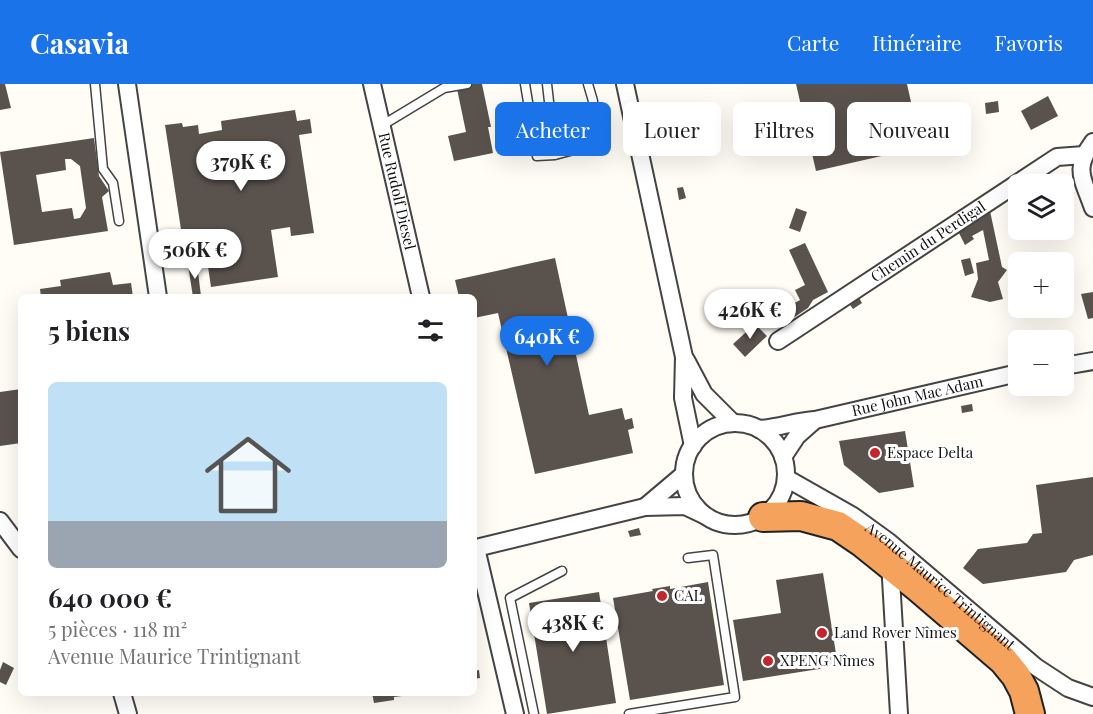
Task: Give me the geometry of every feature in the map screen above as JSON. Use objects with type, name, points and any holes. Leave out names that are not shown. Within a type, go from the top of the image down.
[{"type":"highway","points":[[764,517],[801,516],[842,519],[889,553],[1003,660],[1024,691],[1030,714]]},
{"type":"street","points":[[127,84],[158,294]]},
{"type":"street","name":"Rue Rudolf Diesel","points":[[372,84],[420,294]]},
{"type":"street","points":[[625,84],[684,357],[684,398],[693,446]]},
{"type":"street","points":[[1088,148],[1080,170],[1093,208]]},
{"type":"street","name":"Chemin du Perdigal","points":[[778,341],[1057,157],[1088,148]]},
{"type":"street","points":[[684,357],[704,394],[733,423]]},
{"type":"street","points":[[1074,364],[1093,361]]},
{"type":"street","name":"Rue John Mac Adam","points":[[759,429],[773,429],[800,421],[815,420],[1008,375]]},
{"type":"street","points":[[783,457],[797,436],[815,420]]},
{"type":"street","points":[[477,544],[645,507],[685,506],[718,522],[733,526],[749,524],[764,517],[783,493],[786,478],[783,457],[769,436],[759,429],[733,423],[704,434],[693,446],[684,474],[686,488],[693,503],[704,514]]},
{"type":"street","points":[[645,507],[684,474]]},
{"type":"street","points":[[786,478],[842,519]]},
{"type":"street","points":[[0,521],[18,545]]},
{"type":"street","points":[[477,552],[515,714]]},
{"type":"street","points":[[889,553],[899,714]]},
{"type":"street","name":"Avenue Maurice Trintignant","points":[[889,553],[1036,667],[1068,688],[1093,697]]},
{"type":"street","points":[[123,696],[129,714]]},
{"type":"lane","points":[[95,84],[103,169],[113,183],[118,221]]},
{"type":"lane","points":[[381,126],[440,86],[467,84]]},
{"type":"lane","points":[[525,84],[528,102]]},
{"type":"lane","points":[[547,84],[549,102]]},
{"type":"lane","points":[[588,84],[593,102]]},
{"type":"lane","points":[[629,714],[735,697],[713,555],[688,558]]},
{"type":"lane","points":[[534,714],[510,598],[562,571]]},
{"type":"building","points":[[0,84],[5,84],[11,108],[0,110]]},
{"type":"building","points":[[456,84],[482,84],[491,127],[488,127],[493,153],[454,161],[448,136],[466,132]]},
{"type":"building","points":[[796,84],[907,84],[911,102],[847,102],[847,156],[882,156],[816,171],[813,156],[835,156],[835,102],[800,102]]},
{"type":"building","points":[[1048,96],[1058,116],[1031,130],[1021,111]]},
{"type":"building","points":[[998,101],[999,112],[986,114],[985,103]]},
{"type":"building","points":[[295,110],[297,121],[310,119],[312,133],[299,135],[314,233],[291,236],[290,227],[271,230],[278,277],[211,287],[205,246],[184,249],[165,125],[182,123],[183,127],[198,125],[199,134],[222,130],[221,121]]},
{"type":"building","points":[[94,138],[99,176],[109,191],[102,197],[108,231],[14,245],[0,152]],"holes":[[[65,159],[71,159],[80,166],[86,208],[80,218],[74,219],[72,208],[42,212],[36,175],[66,170]]]},
{"type":"building","points":[[683,187],[686,198],[679,200],[677,188]]},
{"type":"building","points":[[796,208],[807,212],[800,232],[789,228]]},
{"type":"building","points":[[990,211],[1002,267],[1007,270],[998,282],[1003,299],[990,302],[971,297],[978,279],[976,263],[989,260],[983,230],[972,236],[974,239],[965,245],[958,231]]},
{"type":"building","points":[[805,243],[828,292],[813,300],[808,308],[778,328],[771,316],[800,300],[795,290],[805,285],[789,250]]},
{"type":"building","points":[[555,258],[589,415],[622,408],[625,420],[632,418],[634,428],[628,430],[633,453],[535,474],[498,313],[477,317],[477,294],[458,294],[455,280]]},
{"type":"building","points":[[970,258],[974,273],[965,276],[961,260]]},
{"type":"building","points":[[197,264],[201,294],[193,294],[188,265]]},
{"type":"building","points":[[110,272],[113,285],[131,283],[133,294],[41,294],[40,289],[61,286],[60,280]]},
{"type":"building","points":[[1093,292],[1093,318],[1088,319],[1081,294]]},
{"type":"building","points":[[858,296],[862,303],[853,309],[848,302]]},
{"type":"building","points":[[755,324],[767,336],[745,357],[733,344]]},
{"type":"building","points":[[18,389],[18,443],[0,446],[0,392]]},
{"type":"building","points":[[972,404],[973,411],[962,413],[961,406]]},
{"type":"building","name":"Espace Delta","points":[[905,431],[914,487],[879,493],[844,465],[839,441]]},
{"type":"building","points":[[1093,477],[1093,555],[1074,560],[1066,572],[983,584],[963,568],[978,549],[1027,543],[1033,534],[1042,533],[1036,485]]},
{"type":"building","points":[[639,528],[641,535],[630,537],[628,531]]},
{"type":"building","points":[[823,573],[838,666],[743,681],[733,620],[781,613],[776,580]]},
{"type":"building","points":[[708,582],[724,685],[630,700],[613,598],[653,591],[652,589],[670,586],[670,589]]},
{"type":"building","points":[[599,592],[616,703],[547,714],[529,603]]},
{"type":"building","points":[[3,662],[14,668],[6,685],[0,682]]},
{"type":"building","points":[[373,696],[402,696],[394,697],[394,700],[374,703]]},
{"type":"place","name":"Espace Delta","points":[[875,453]]},
{"type":"place","name":"CAL","points":[[662,596]]},
{"type":"place","name":"Land Rover Nîmes","points":[[822,633]]},
{"type":"place","name":"XPENG Nîmes","points":[[768,661]]}]
